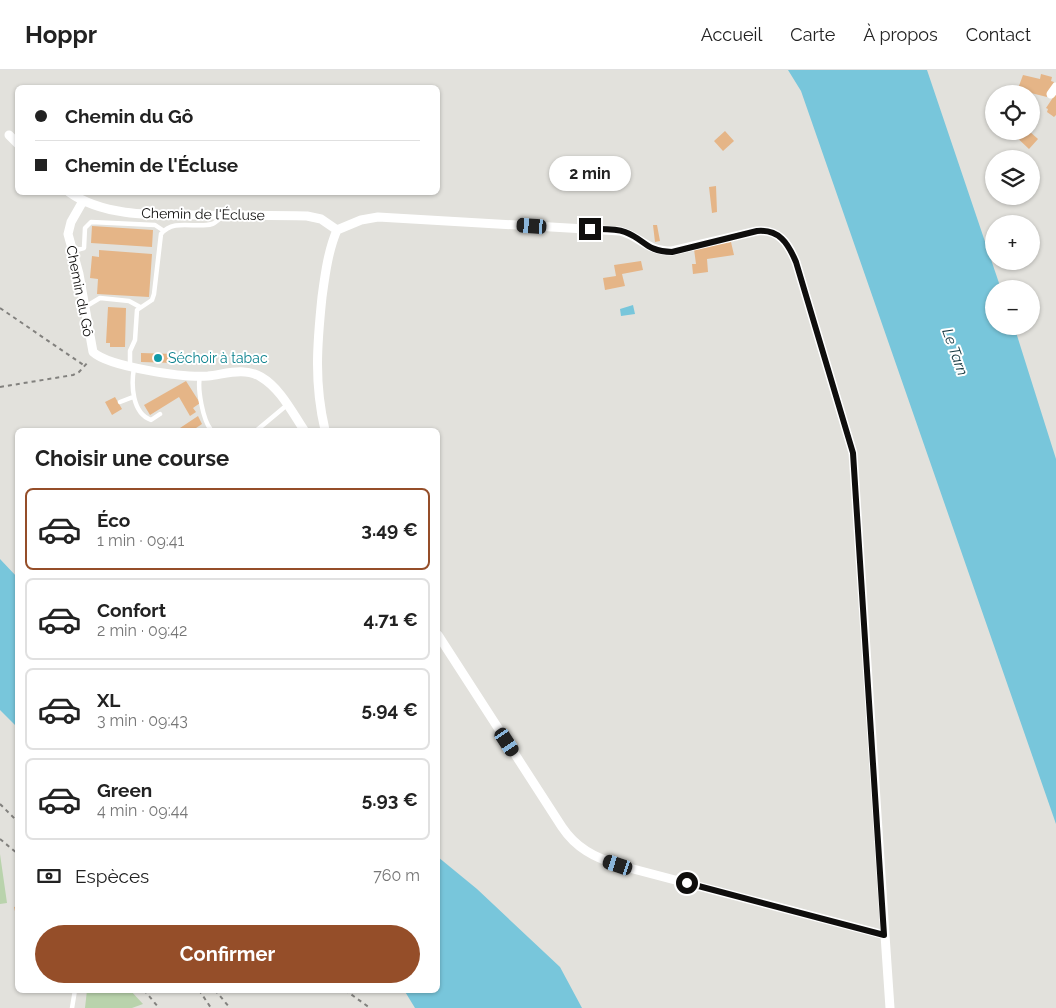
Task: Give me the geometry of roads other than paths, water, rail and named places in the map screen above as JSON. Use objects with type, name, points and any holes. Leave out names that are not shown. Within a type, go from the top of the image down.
[{"type":"street","points":[[9,135],[15,141]]},
{"type":"street","name":"Chemin de l'Écluse","points":[[74,195],[99,207],[136,213],[307,216],[321,219],[337,230]]},
{"type":"street","name":"Chemin du Gô","points":[[82,200],[68,228],[93,352],[106,361],[200,376],[240,371],[255,374],[272,386],[303,428]]},
{"type":"street","points":[[325,428],[319,400],[316,361],[324,279],[337,230],[361,220],[378,217],[620,231],[626,232],[654,250],[672,252],[763,231],[776,234],[787,243],[796,262],[853,453],[890,1008]]},
{"type":"street","points":[[440,638],[569,837],[584,850],[618,865],[884,935]]},
{"type":"lane","points":[[160,414],[151,420],[147,419],[133,397],[130,351],[135,340],[136,315],[140,307],[152,300],[154,294],[160,238],[164,231],[188,224],[212,224],[225,215]]},
{"type":"lane","points":[[73,252],[84,248],[85,228],[91,222],[155,225],[164,231]]},
{"type":"lane","points":[[85,307],[100,298],[129,301],[140,307]]},
{"type":"lane","points":[[200,376],[198,390],[204,406],[205,421],[209,428]]},
{"type":"lane","points":[[120,402],[133,397]]},
{"type":"lane","points":[[260,428],[287,406]]},
{"type":"lane","points":[[72,1008],[74,993]]},
{"type":"water","name":"Le Tarn","points":[[788,70],[927,70],[985,242],[985,270],[995,270],[998,280],[985,280],[985,335],[1017,335],[1056,459],[1056,824],[801,91]]},
{"type":"water","points":[[633,305],[635,314],[621,316],[620,309]]},
{"type":"water","points":[[0,559],[15,575],[15,725],[0,710]]},
{"type":"water","points":[[440,859],[477,889],[560,967],[582,1008],[415,1008],[406,993],[440,993]]},
{"type":"place","name":"Séchoir à tabac","points":[[158,358]]}]
